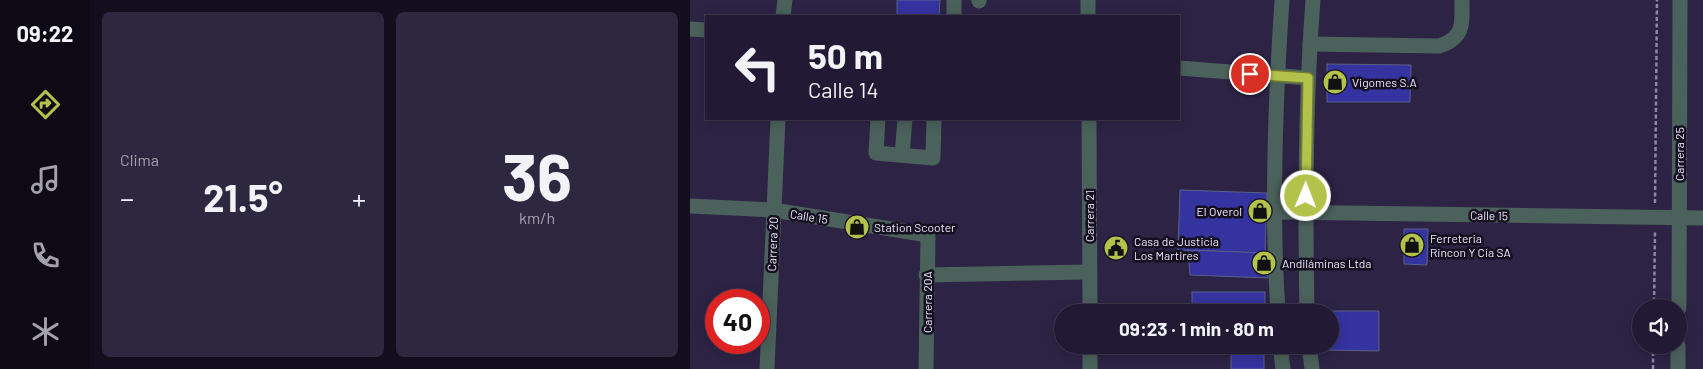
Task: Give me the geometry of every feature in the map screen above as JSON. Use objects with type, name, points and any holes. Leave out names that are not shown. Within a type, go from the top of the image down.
[{"type":"street","points":[[783,15],[785,0]]},
{"type":"street","points":[[954,0],[954,15]]},
{"type":"street","points":[[1088,0],[1088,15]]},
{"type":"street","points":[[1278,304],[1277,76],[1282,0]]},
{"type":"street","points":[[1308,304],[1305,212],[1308,78],[1313,0]]},
{"type":"street","points":[[1310,44],[1439,46],[1453,39],[1462,27],[1462,0]]},
{"type":"street","name":"Carrera 25","points":[[1678,299],[1680,0]]},
{"type":"street","points":[[690,29],[705,30]]},
{"type":"street","points":[[1180,68],[1308,78]]},
{"type":"street","name":"Carrera 20","points":[[767,369],[778,120]]},
{"type":"street","points":[[878,120],[876,153],[933,158],[934,120]]},
{"type":"street","points":[[902,155],[904,120]]},
{"type":"street","name":"Carrera 21","points":[[1089,120],[1090,304]]},
{"type":"street","name":"Calle 15","points":[[690,206],[773,210],[928,236]]},
{"type":"street","name":"Calle 15","points":[[1276,212],[1703,218]]},
{"type":"street","name":"Carrera 20A","points":[[926,369],[928,236]]},
{"type":"street","points":[[926,275],[1089,272]]},
{"type":"street","points":[[1090,354],[1090,369]]},
{"type":"street","points":[[1281,354],[1283,369]]},
{"type":"street","points":[[1310,354],[1312,369]]},
{"type":"street","points":[[1678,354],[1678,369]]},
{"type":"path","points":[[1654,299],[1657,0]]},
{"type":"path","points":[[1653,354],[1653,369]]},
{"type":"building","points":[[897,0],[940,0],[939,15],[897,15]]},
{"type":"building","points":[[1327,64],[1411,65],[1410,102],[1327,102]]},
{"type":"building","points":[[1180,190],[1267,193],[1265,253],[1178,250]]},
{"type":"building","points":[[1404,229],[1428,229],[1427,265],[1404,264]]},
{"type":"building","points":[[1188,250],[1265,253],[1268,278],[1190,275]]},
{"type":"building","points":[[1192,292],[1265,292],[1265,304],[1192,304]]},
{"type":"building","points":[[1339,311],[1379,311],[1379,351],[1339,350]]},
{"type":"building","points":[[1231,354],[1264,354],[1264,369],[1231,369]]},
{"type":"place","name":"Vigomes S.A","points":[[1335,82]]},
{"type":"place","name":"El Overol","points":[[1260,211]]},
{"type":"place","name":"Station Scooter","points":[[857,227]]},
{"type":"place","name":"Ferreteria Rincon Y Cia SA","points":[[1412,245]]},
{"type":"place","name":"Casa de Justicia Los Martires","points":[[1116,248]]},
{"type":"place","name":"Andiláminas Ltda","points":[[1264,263]]},
{"type":"route","points":[[1250,74],[1308,78],[1306,196]]}]
